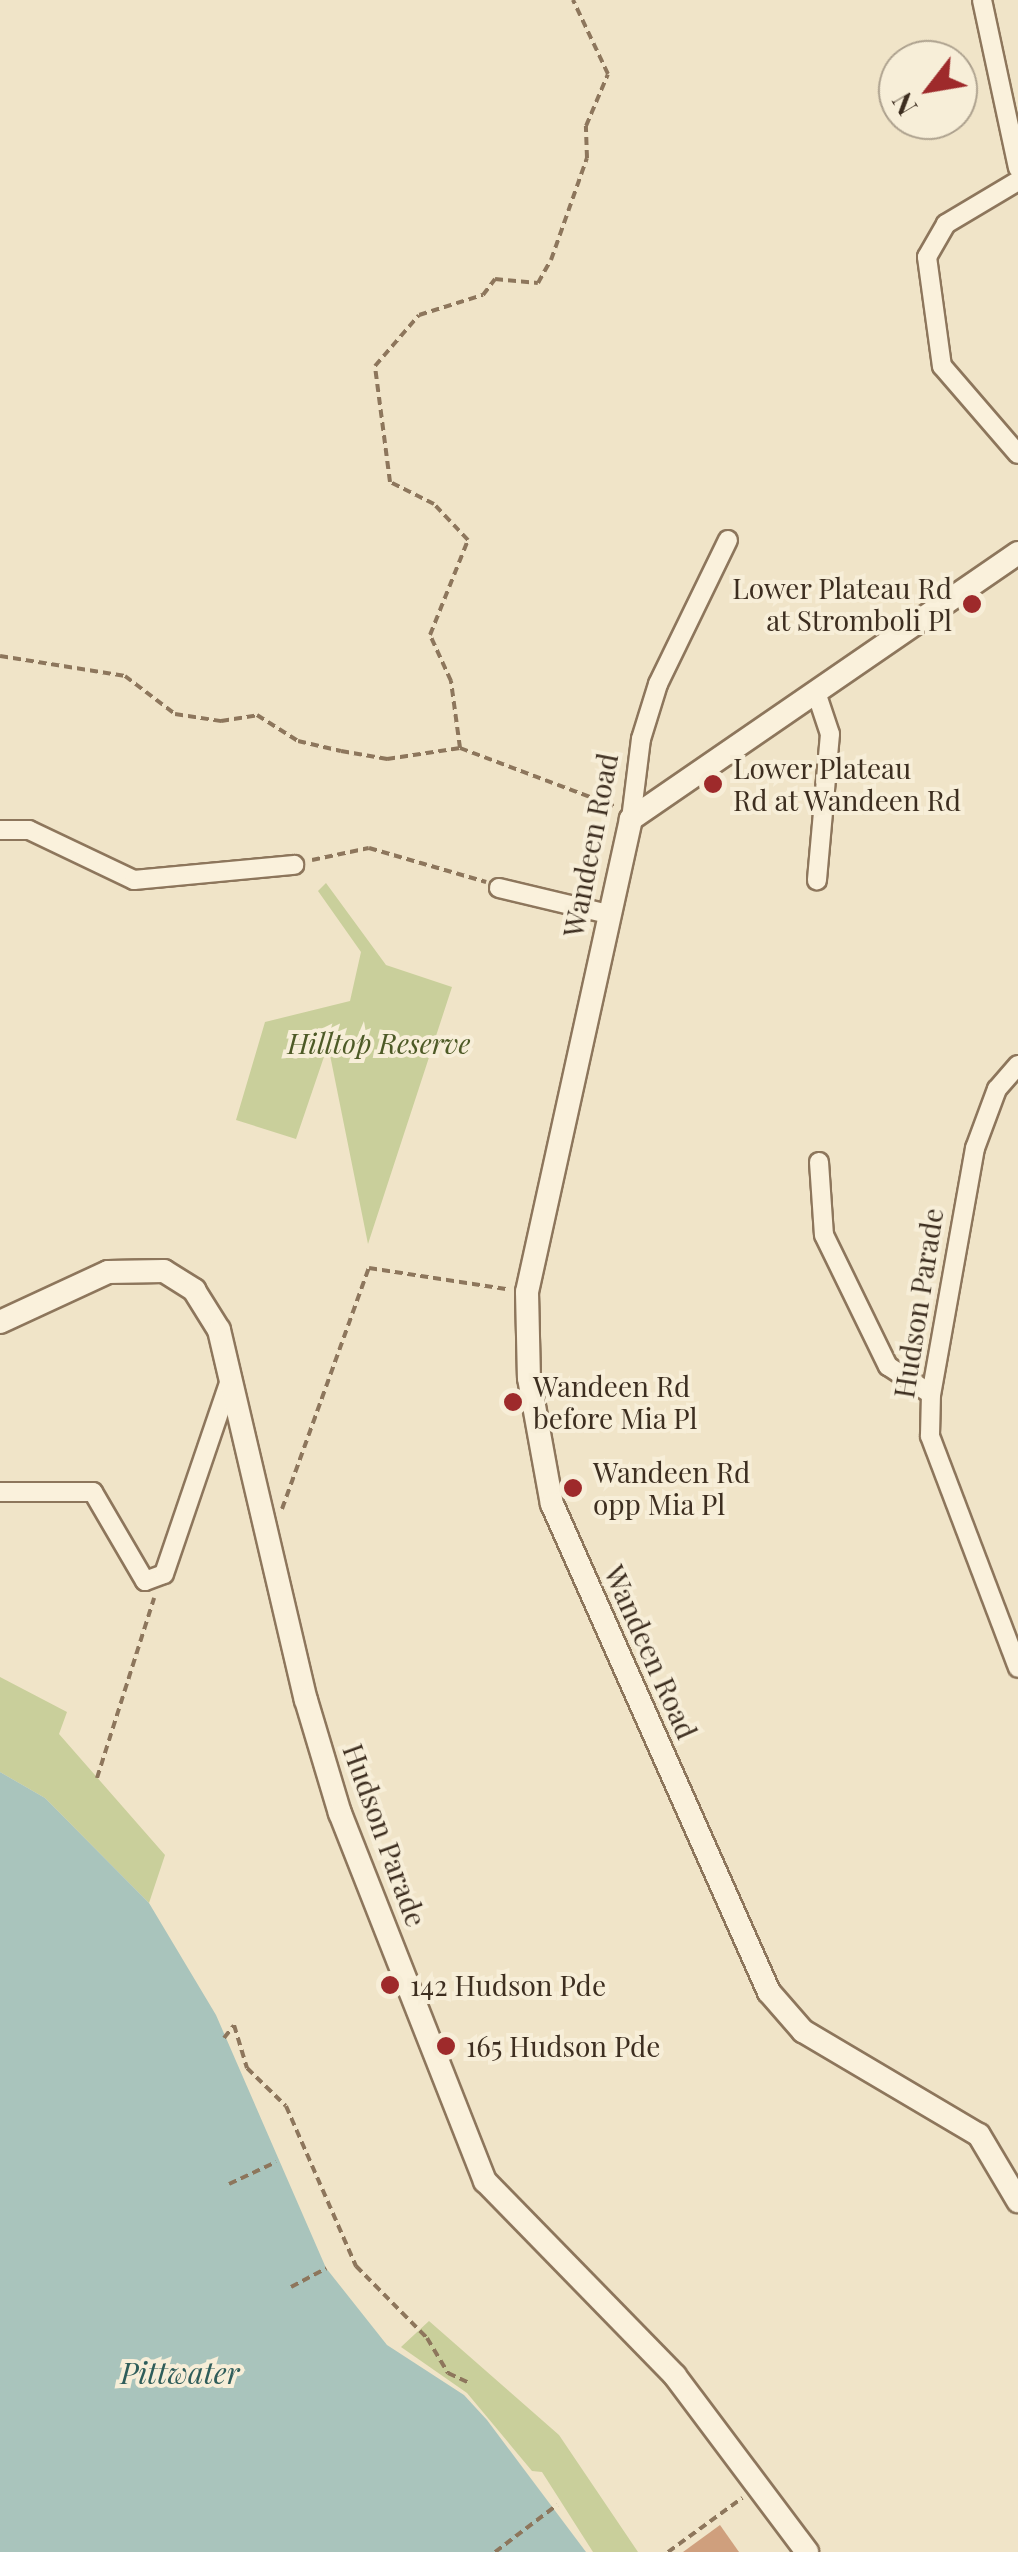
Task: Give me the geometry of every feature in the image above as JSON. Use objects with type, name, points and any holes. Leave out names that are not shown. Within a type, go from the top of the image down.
[{"type":"street","points":[[982,0],[1018,168]]},
{"type":"street","points":[[1018,181],[946,224],[927,257],[942,366],[1018,454]]},
{"type":"street","name":"Wandeen Road","points":[[728,540],[658,684],[640,739],[632,815],[527,1292],[529,1378],[552,1504],[760,1977],[803,2032],[979,2135],[1018,2200]]},
{"type":"street","points":[[632,815],[817,694],[1018,553]]},
{"type":"street","points":[[817,694],[830,734],[817,880]]},
{"type":"street","points":[[0,830],[28,830],[134,880],[294,865]]},
{"type":"street","points":[[499,888],[608,914]]},
{"type":"street","name":"Hudson Parade","points":[[1018,1065],[997,1090],[975,1148],[930,1394],[930,1436],[1018,1668]]},
{"type":"street","points":[[819,1162],[824,1234],[888,1366],[930,1394]]},
{"type":"street","name":"Hudson Parade","points":[[0,1322],[108,1272],[164,1271],[194,1290],[219,1330],[269,1545],[340,1813],[485,2181],[676,2376],[806,2552]]},
{"type":"street","points":[[0,1492],[94,1492],[145,1580],[164,1574],[231,1378]]},
{"type":"path","points":[[460,748],[451,681],[430,635],[468,540],[434,504],[390,482],[375,366],[419,315],[483,295],[495,279],[538,283],[551,260],[587,158],[586,126],[608,74],[573,0]]},
{"type":"path","points":[[0,656],[125,676],[175,714],[221,721],[257,715],[298,741],[341,750],[387,759],[460,748],[632,815]]},
{"type":"path","points":[[294,865],[369,848],[499,888]]},
{"type":"path","points":[[269,1545],[369,1268],[527,1292]]},
{"type":"path","points":[[97,1778],[155,1595],[152,1578]]},
{"type":"path","points":[[224,2038],[234,2025],[247,2068],[286,2106],[356,2266],[428,2338],[448,2374],[469,2382]]},
{"type":"path","points":[[230,2184],[276,2162]]},
{"type":"path","points":[[291,2287],[326,2268]]},
{"type":"path","points":[[668,2552],[746,2496]]},
{"type":"path","points":[[495,2552],[557,2505]]},
{"type":"green space","name":"Hilltop Reserve","points":[[326,883],[386,965],[452,987],[368,1244],[328,1045],[296,1139],[236,1120],[265,1022],[350,1001],[361,952],[318,891]]},
{"type":"green space","points":[[0,1677],[67,1712],[59,1734],[165,1855],[149,1903],[45,1798],[0,1772]]},
{"type":"green space","points":[[429,2321],[559,2435],[638,2552],[593,2552],[542,2472],[532,2471],[467,2393],[401,2347]]},
{"type":"water","name":"Pittwater","points":[[0,1772],[45,1798],[149,1903],[216,2015],[326,2268],[387,2345],[464,2395],[487,2420],[586,2552],[0,2552]]},
{"type":"building","points":[[720,2525],[739,2552],[683,2552]]},
{"type":"place","name":"Lower Plateau Rd at Stromboli Pl","points":[[972,604]]},
{"type":"place","name":"Lower Plateau Rd at Wandeen Rd","points":[[713,784]]},
{"type":"place","name":"Wandeen Rd before Mia Pl","points":[[513,1402]]},
{"type":"place","name":"Wandeen Rd opp Mia Pl","points":[[573,1488]]},
{"type":"place","name":"142 Hudson Pde","points":[[390,1985]]},
{"type":"place","name":"165 Hudson Pde","points":[[446,2046]]}]
